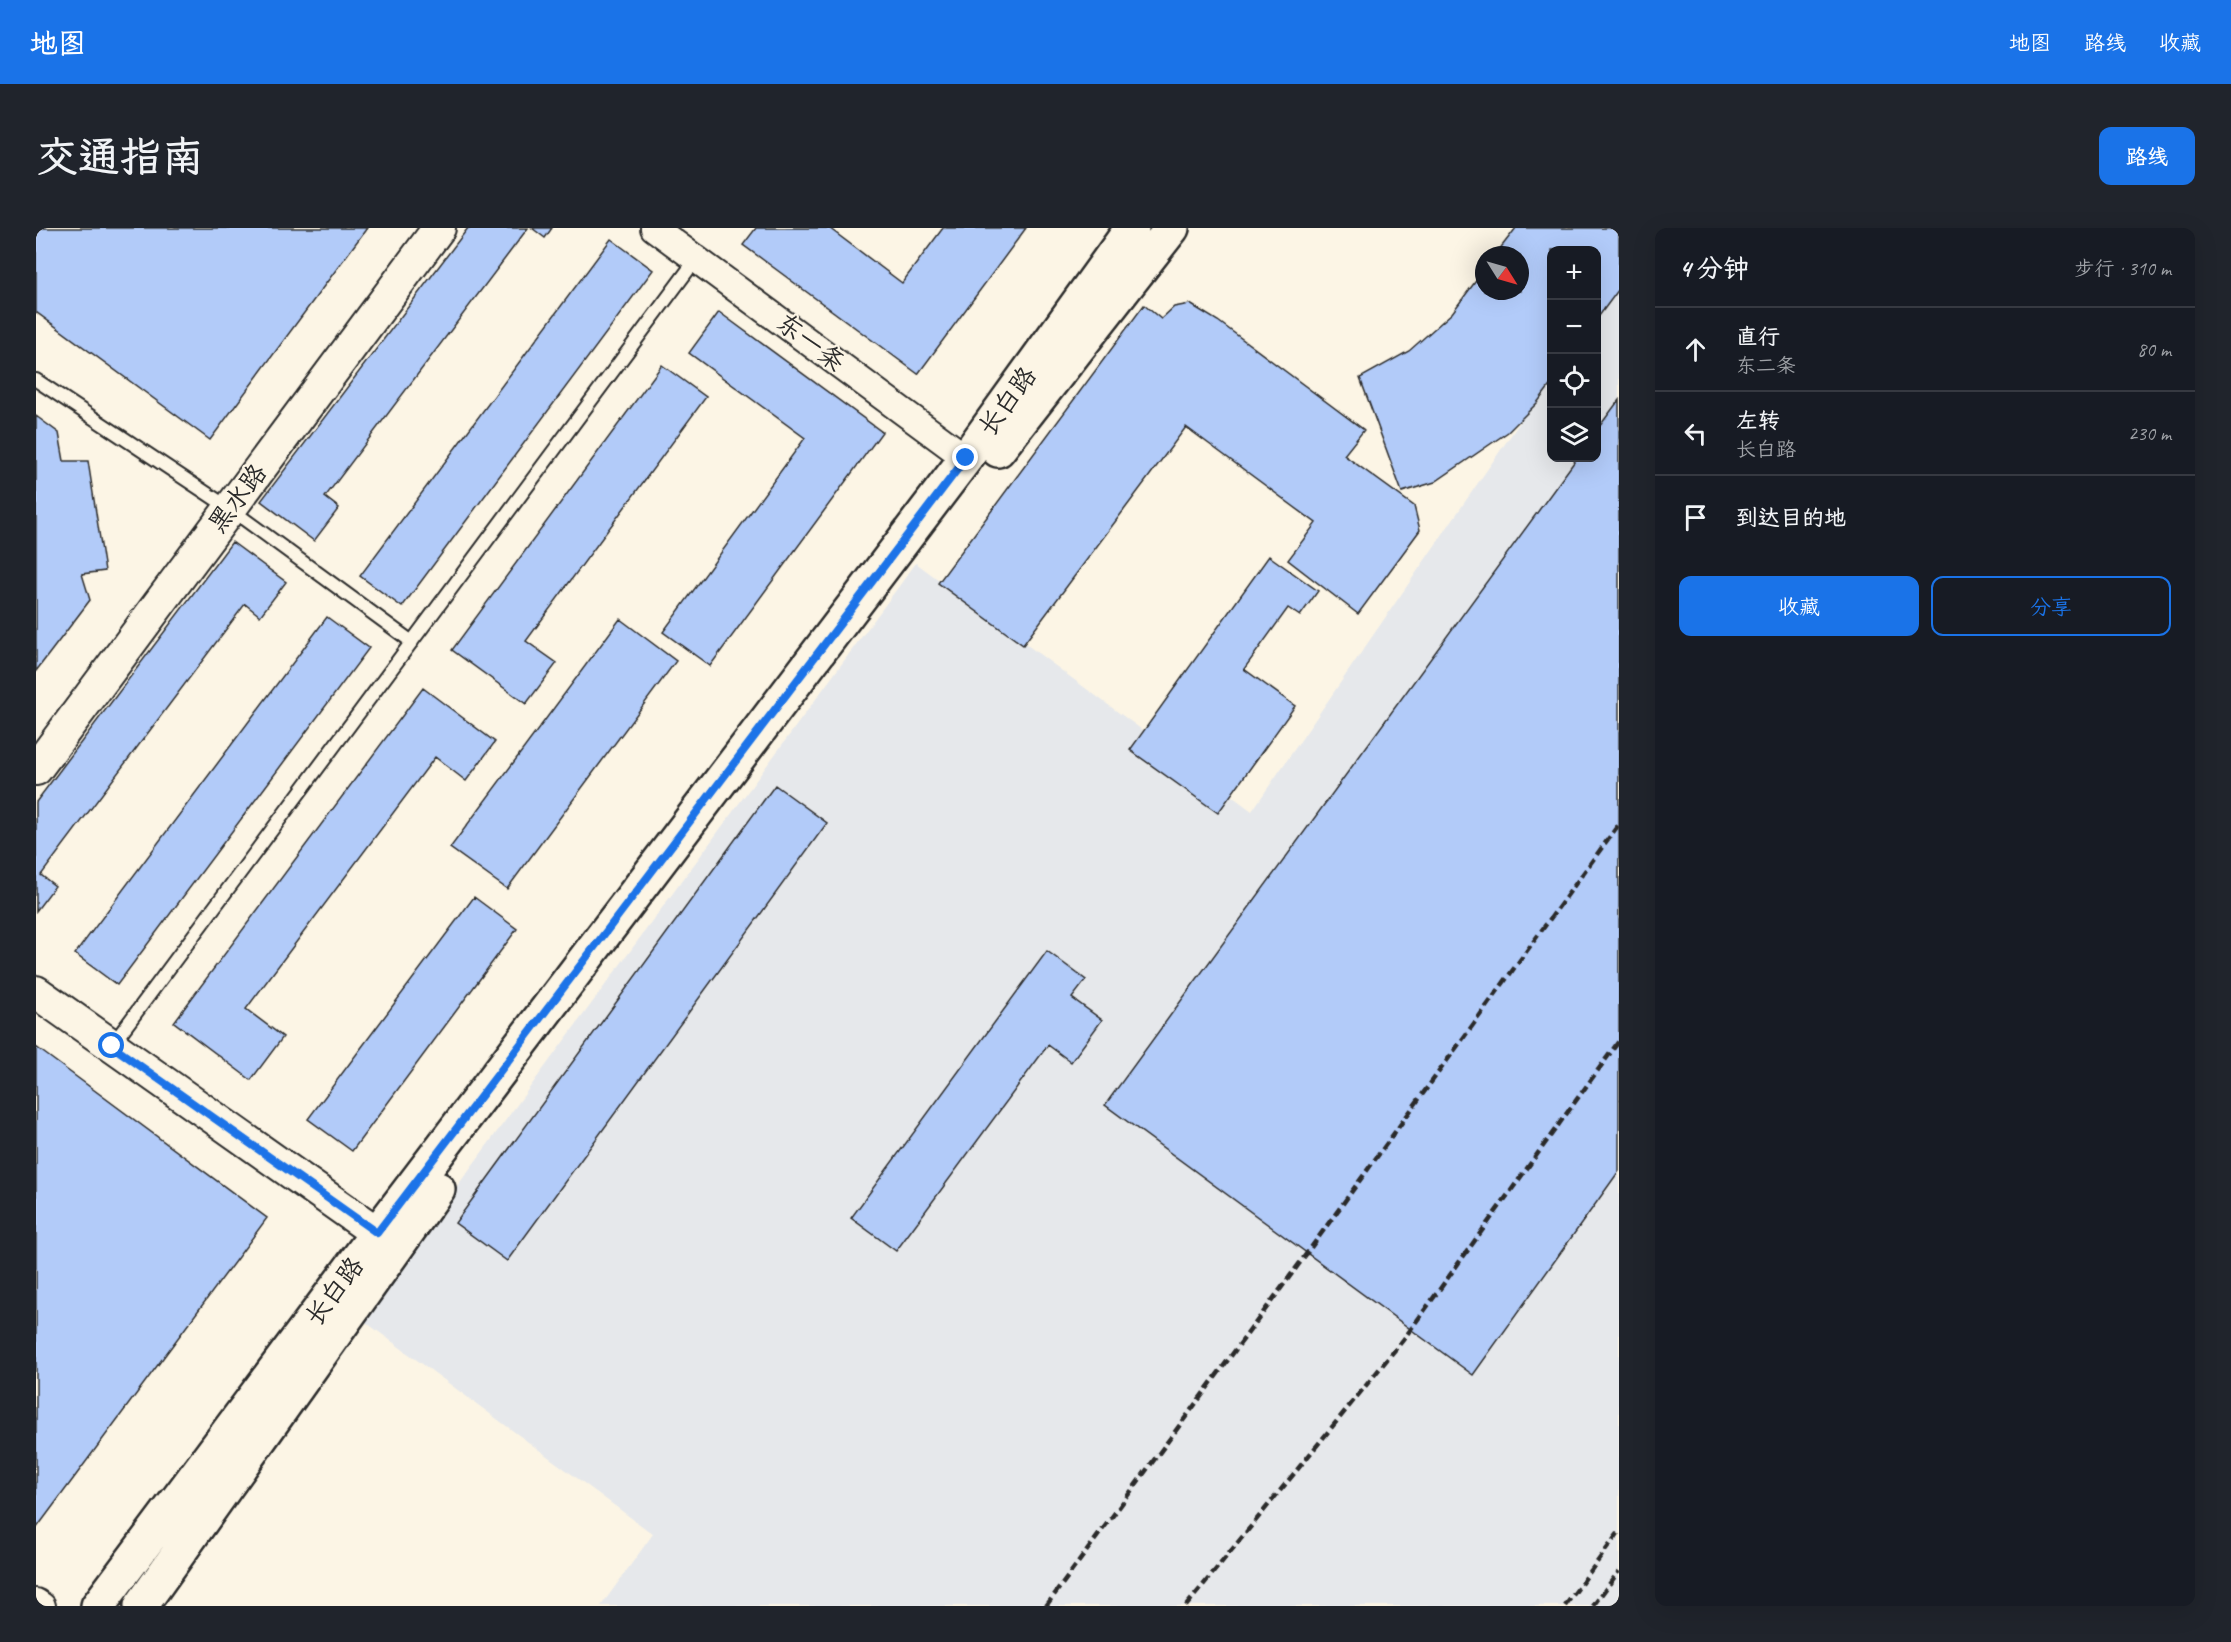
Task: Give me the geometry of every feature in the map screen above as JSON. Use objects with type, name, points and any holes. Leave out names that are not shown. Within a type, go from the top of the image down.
[{"type":"main road","name":"长白路","points":[[98,1606],[377,1233],[966,458],[1132,228]]},
{"type":"main road","name":"长白路","points":[[141,1606],[625,929],[729,790],[1172,228]]},
{"type":"street","name":"黑水路","points":[[36,769],[439,228]]},
{"type":"street","name":"东一条","points":[[654,228],[966,458]]},
{"type":"street","points":[[36,992],[377,1233]]},
{"type":"street","points":[[36,1602],[42,1606]]},
{"type":"lane","points":[[112,1046],[697,258]]},
{"type":"lane","points":[[36,380],[230,508],[412,642]]},
{"type":"shaded area","points":[[1619,279],[1619,1606],[601,1606],[653,1534],[360,1318],[916,563],[1252,811],[1547,383],[1547,462],[1601,462],[1601,306]]},
{"type":"building","points":[[36,228],[367,228],[210,440],[36,312]]},
{"type":"building","points":[[468,228],[528,228],[325,497],[339,508],[314,541],[261,501]]},
{"type":"building","points":[[532,228],[552,228],[545,238]]},
{"type":"building","points":[[756,228],[829,228],[902,283],[943,228],[1026,228],[918,374],[743,245]]},
{"type":"building","points":[[1516,228],[1619,228],[1619,289],[1601,313],[1601,246],[1547,246],[1547,390],[1508,432],[1435,482],[1402,492],[1360,378],[1409,351],[1452,313],[1475,282],[1475,300],[1529,300],[1529,246],[1502,246]]},
{"type":"building","points":[[611,239],[653,270],[402,607],[360,576]]},
{"type":"building","points":[[1190,304],[1218,321],[1364,430],[1344,455],[1414,506],[1420,530],[1358,614],[1288,560],[1316,523],[1186,427],[1023,645],[938,583],[1144,305],[1161,319],[1174,307]]},
{"type":"building","points":[[719,312],[882,432],[710,666],[663,632],[805,438],[689,353]]},
{"type":"building","points":[[662,365],[706,397],[526,641],[557,663],[526,704],[452,650]]},
{"type":"building","points":[[1619,400],[1619,1171],[1473,1375],[1105,1105],[1574,462],[1601,462],[1601,424]]},
{"type":"building","points":[[36,416],[59,433],[64,461],[88,461],[105,571],[82,574],[90,600],[36,671]]},
{"type":"building","points":[[232,542],[286,582],[260,616],[245,604],[41,875],[55,886],[36,911],[36,802]]},
{"type":"building","points":[[1269,556],[1318,591],[1300,616],[1288,608],[1244,669],[1295,706],[1218,813],[1130,750]]},
{"type":"building","points":[[327,617],[369,648],[117,985],[75,954]]},
{"type":"building","points":[[620,619],[676,661],[507,889],[450,848]]},
{"type":"building","points":[[423,688],[495,742],[466,781],[435,757],[246,1009],[283,1037],[251,1080],[174,1022]]},
{"type":"building","points":[[775,785],[827,823],[507,1261],[455,1223]]},
{"type":"building","points":[[474,897],[517,929],[352,1151],[308,1119]]},
{"type":"building","points":[[1047,951],[1086,980],[1072,998],[1102,1020],[1071,1062],[1048,1045],[896,1251],[851,1218]]},
{"type":"building","points":[[36,1047],[267,1218],[36,1529]]},
{"type":"railway","points":[[1046,1606],[1299,1264],[1619,824]]},
{"type":"railway","points":[[1186,1606],[1403,1340],[1619,1041]]},
{"type":"railway","points":[[1565,1606],[1619,1532]]},
{"type":"railway","points":[[1593,1606],[1619,1571]]},
{"type":"route","points":[[112,1046],[377,1233],[966,458]]}]
